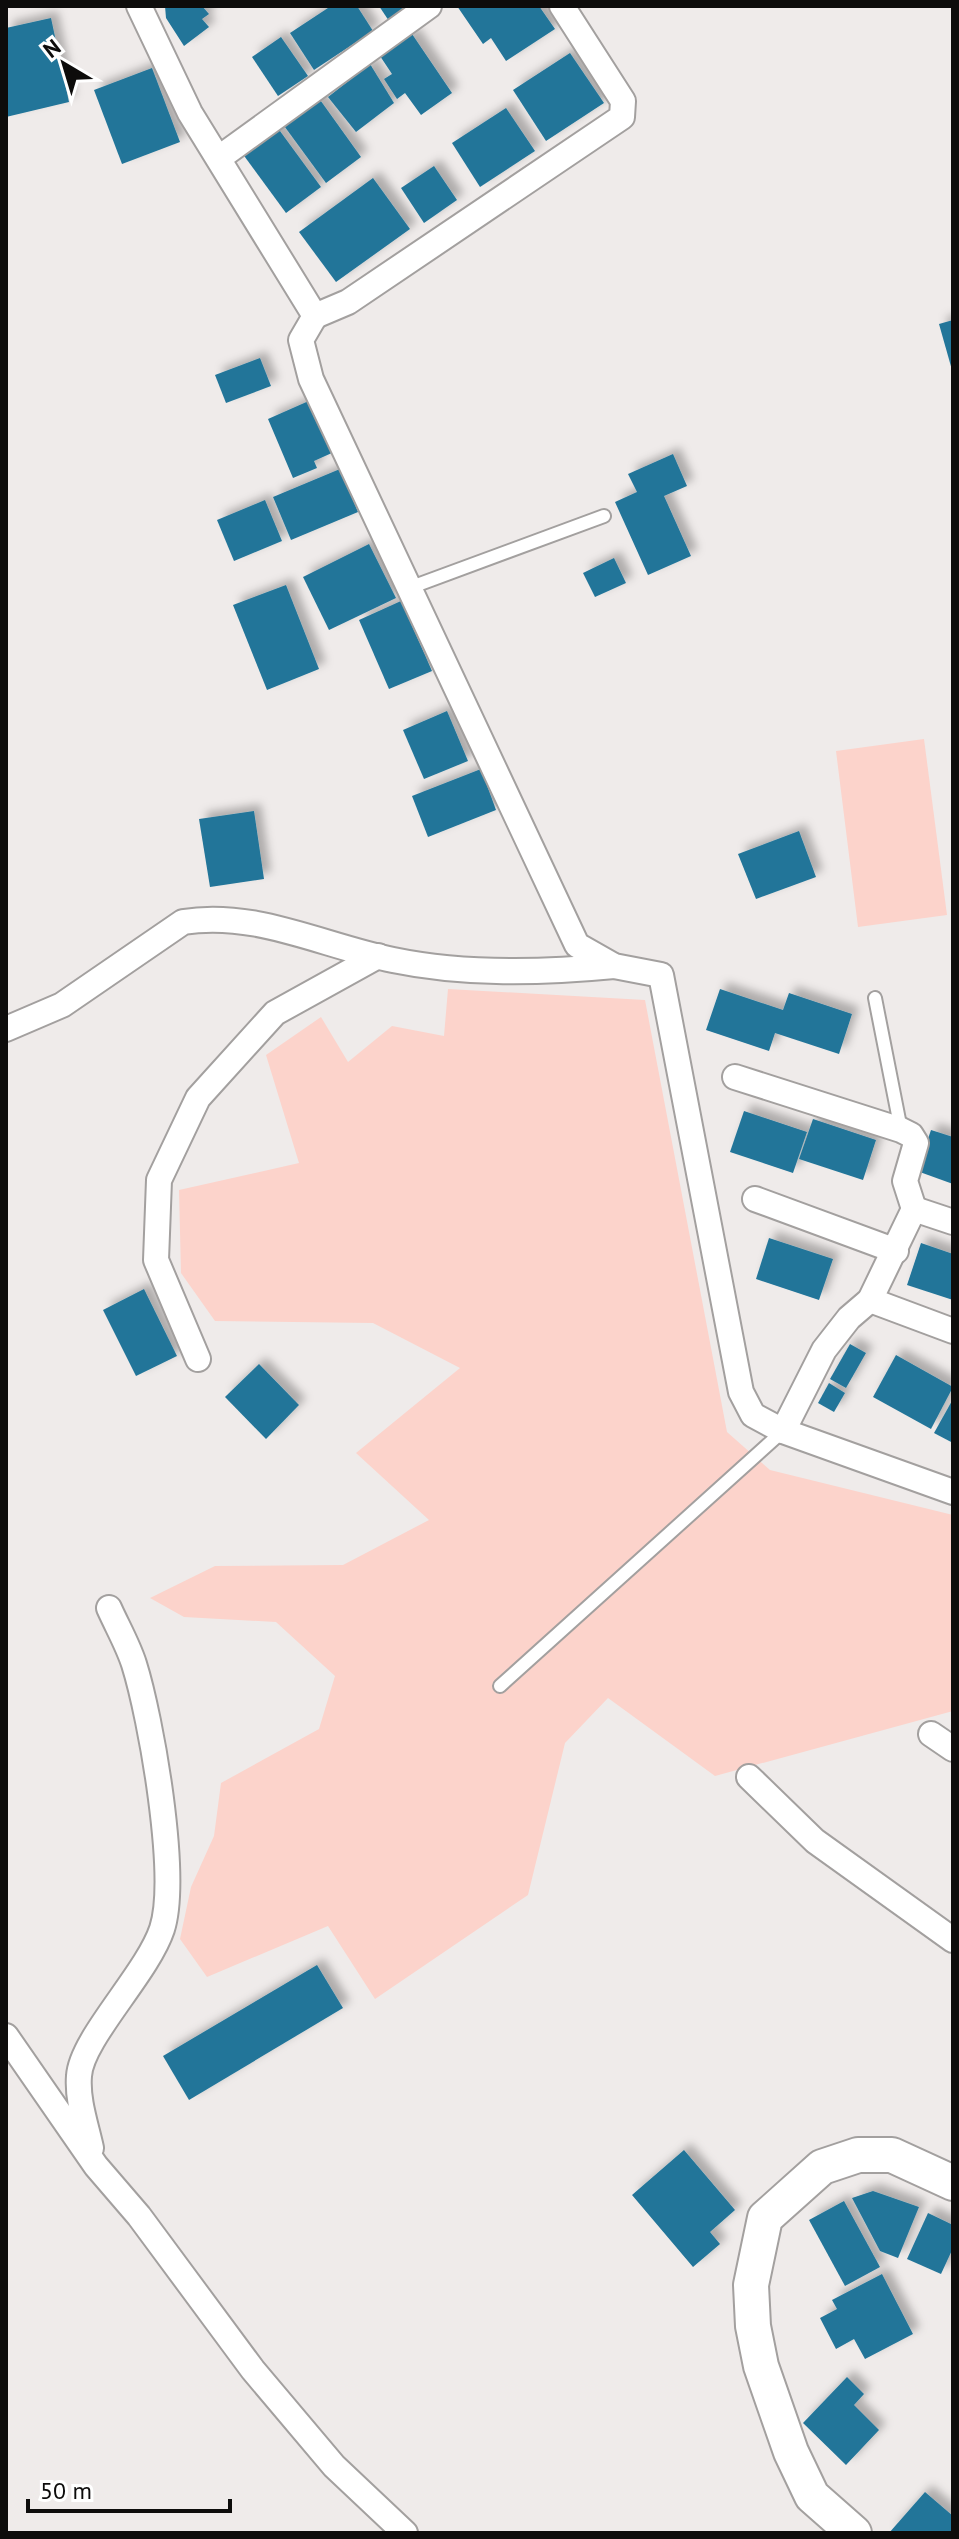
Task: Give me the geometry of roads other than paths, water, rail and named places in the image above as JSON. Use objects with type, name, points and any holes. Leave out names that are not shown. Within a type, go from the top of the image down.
[{"type":"main road","points":[[854,2533],[812,2496],[791,2452],[761,2366],[753,2326],[751,2285],[765,2218],[822,2167],[858,2155],[892,2155],[953,2183]]},
{"type":"street","points":[[139,6],[190,113],[315,316]]},
{"type":"street","points":[[219,158],[429,6]]},
{"type":"street","points":[[562,6],[623,101],[622,117],[348,302],[315,316],[301,340],[311,379],[577,945],[614,966]]},
{"type":"street","points":[[6,1029],[62,1005],[183,922],[235,918],[378,956],[535,974],[614,966],[661,975],[741,1392],[753,1415],[783,1431],[953,1492]]},
{"type":"street","points":[[198,1359],[156,1260],[159,1180],[198,1098],[275,1013],[378,956]]},
{"type":"street","points":[[735,1077],[901,1130],[911,1135],[916,1143],[905,1181],[914,1209],[896,1251],[870,1300],[849,1318],[824,1350],[783,1431]]},
{"type":"street","points":[[755,1199],[896,1251]]},
{"type":"street","points":[[914,1209],[953,1222]]},
{"type":"street","points":[[870,1300],[953,1331]]},
{"type":"street","points":[[96,2166],[80,2103],[78,2074],[88,2049],[149,1959],[163,1926],[168,1874],[150,1725],[133,1662],[109,1608]]},
{"type":"street","points":[[931,1734],[953,1749]]},
{"type":"street","points":[[749,1777],[815,1841],[953,1940]]},
{"type":"street","points":[[6,2036],[96,2166],[139,2216],[253,2370],[334,2466],[405,2533]]},
{"type":"lane","points":[[409,588],[604,516]]},
{"type":"lane","points":[[875,998],[901,1130]]},
{"type":"lane","points":[[500,1686],[783,1431]]}]
